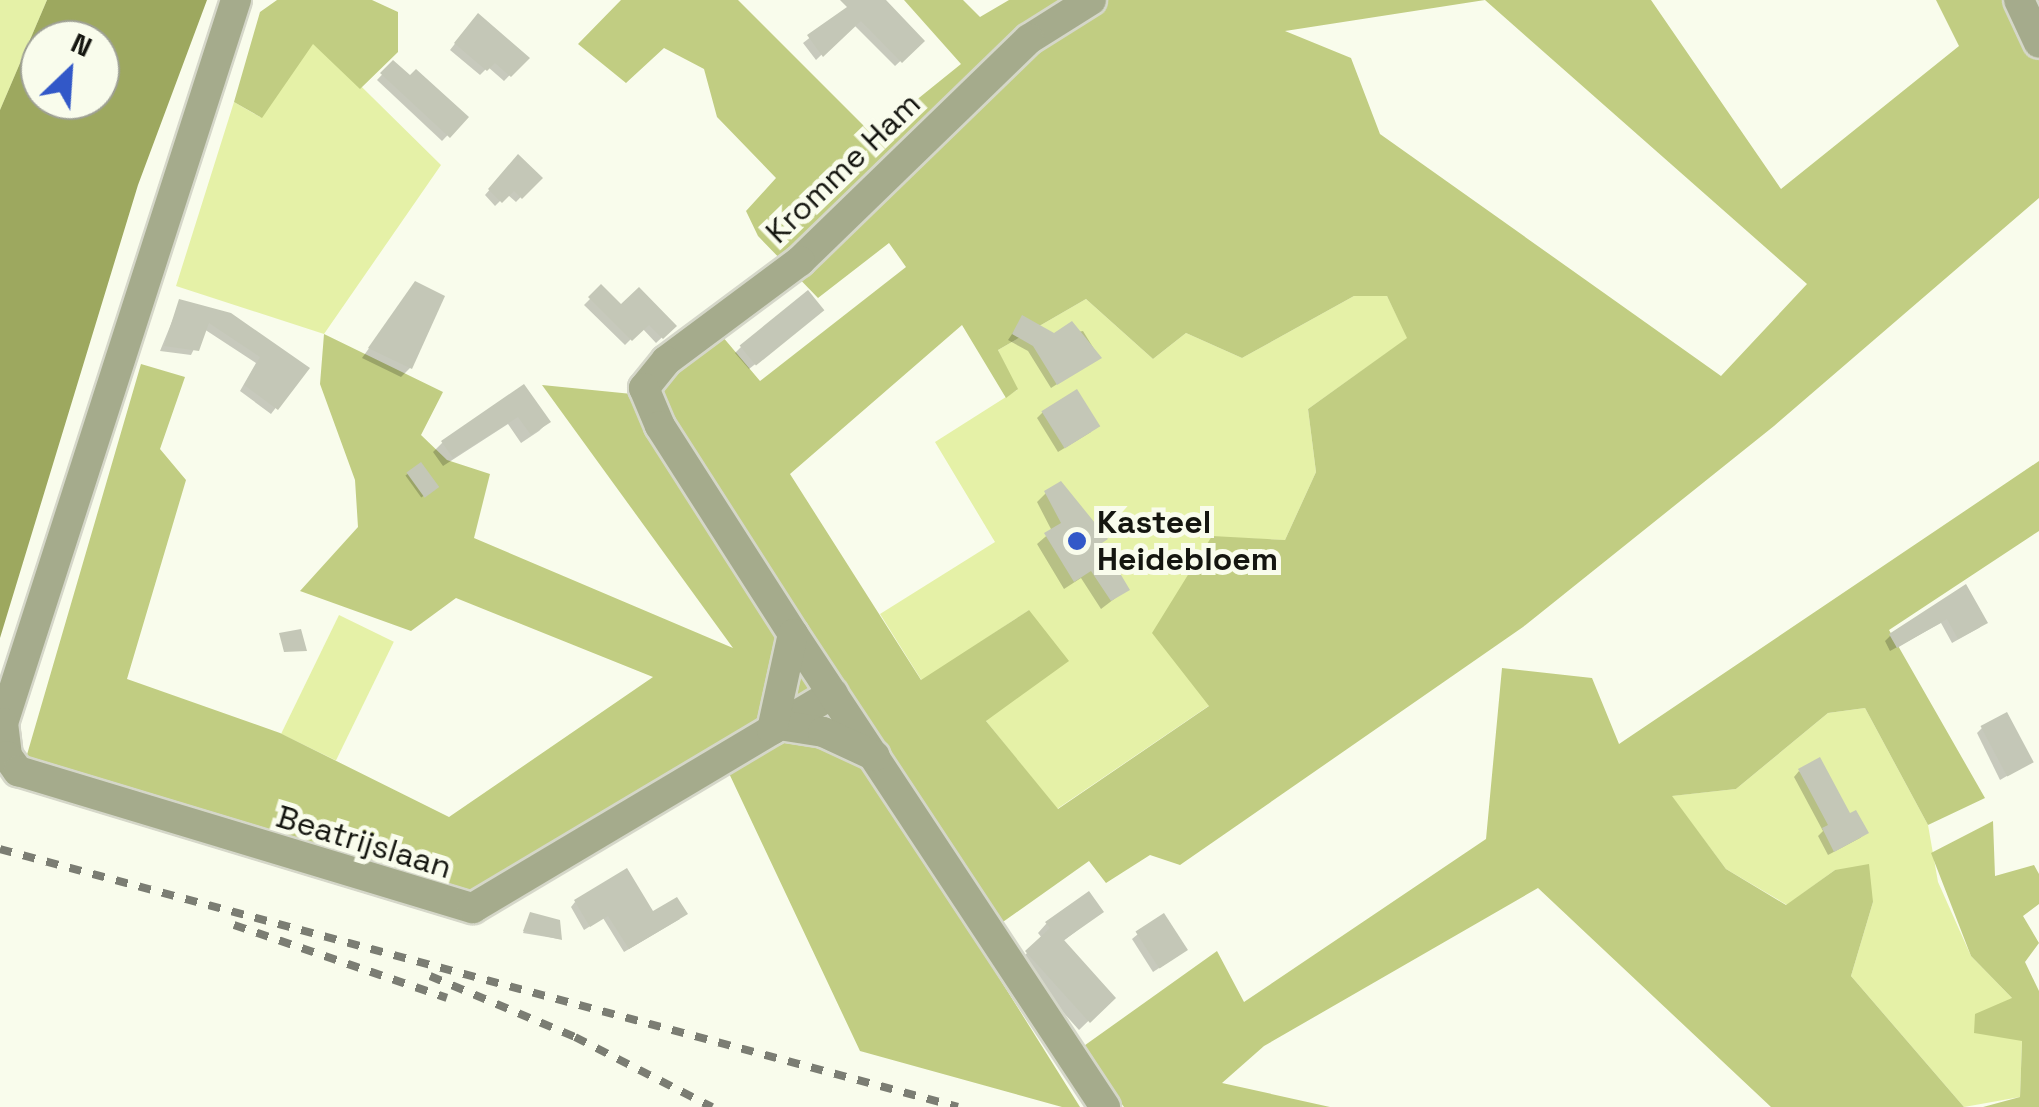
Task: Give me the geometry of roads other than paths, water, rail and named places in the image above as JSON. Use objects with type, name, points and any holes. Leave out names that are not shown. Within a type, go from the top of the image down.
[{"type":"street","name":"Beatrijslaan","points":[[236,0],[3,723],[8,756],[18,771],[473,908],[833,693]]},
{"type":"street","name":"Kromme Ham","points":[[793,634],[660,426],[644,388],[666,361],[800,260],[1029,39],[1091,0]]},
{"type":"street","points":[[2018,0],[2039,43]]},
{"type":"street","points":[[793,634],[1104,1107]]},
{"type":"street","points":[[793,634],[776,728],[823,732],[875,756]]},
{"type":"railway","points":[[0,849],[958,1107]]},
{"type":"railway","points":[[234,925],[447,998]]},
{"type":"railway","points":[[430,976],[575,1037],[712,1107]]},
{"type":"place","name":"Kasteel Heidebloem","points":[[1077,541]]}]
